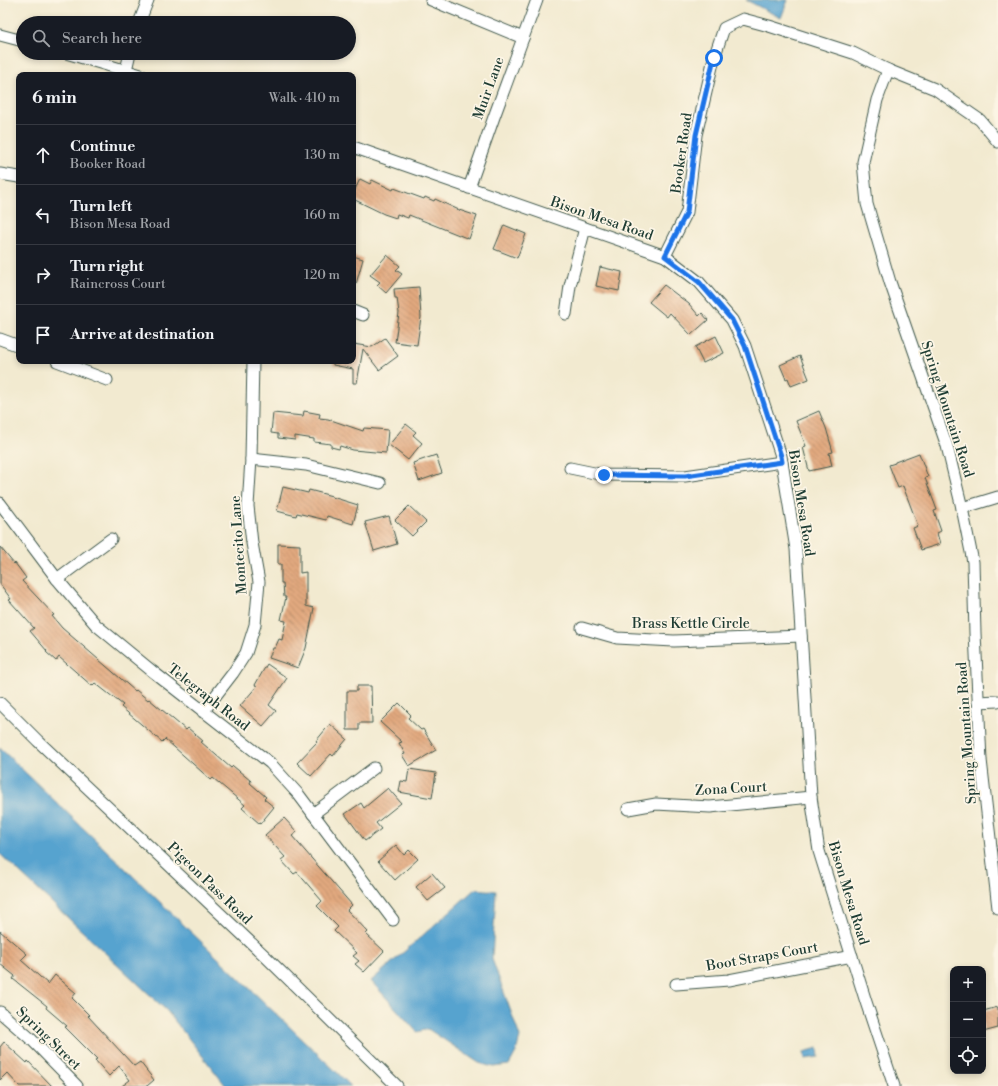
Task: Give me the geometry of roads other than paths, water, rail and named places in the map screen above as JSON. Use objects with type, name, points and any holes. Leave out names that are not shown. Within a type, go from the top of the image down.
[{"type":"street","points":[[142,16],[148,0]]},
{"type":"street","points":[[431,0],[523,38]]},
{"type":"street","name":"Muir Lane","points":[[469,188],[537,0]]},
{"type":"street","name":"Booker Road","points":[[665,256],[687,212],[696,135],[714,58],[724,28],[743,19],[853,53],[888,70]]},
{"type":"street","points":[[0,34],[16,39]]},
{"type":"street","points":[[91,60],[132,72]]},
{"type":"street","points":[[126,70],[128,60]]},
{"type":"street","points":[[888,70],[935,89],[980,120],[998,142]]},
{"type":"street","name":"Spring Mountain Road","points":[[888,70],[877,100],[863,162],[866,204],[890,282],[947,446],[973,562],[981,760],[998,908]]},
{"type":"street","name":"Bison Mesa Road","points":[[356,148],[665,256],[699,282],[732,320],[745,346],[782,462],[796,549],[811,797],[819,851],[894,1086]]},
{"type":"street","points":[[0,174],[16,177]]},
{"type":"street","points":[[566,314],[570,286],[585,228]]},
{"type":"street","points":[[0,339],[16,345]]},
{"type":"street","points":[[65,364],[107,380]]},
{"type":"street","name":"Montecito Lane","points":[[203,712],[233,673],[246,653],[255,625],[259,582],[252,543],[248,506],[251,459],[253,364]]},
{"type":"street","points":[[251,459],[306,465],[380,483]]},
{"type":"street","points":[[570,468],[604,475],[685,476],[782,462]]},
{"type":"street","points":[[962,508],[998,497]]},
{"type":"street","name":"Telegraph Road","points":[[0,503],[57,579],[96,625],[203,712],[270,763],[314,814],[393,920]]},
{"type":"street","points":[[57,579],[111,539]]},
{"type":"street","name":"Brass Kettle Circle","points":[[582,628],[616,638],[674,641],[802,636]]},
{"type":"street","points":[[978,702],[998,701]]},
{"type":"street","name":"Pigeon Pass Road","points":[[0,703],[38,741],[261,952],[397,1086]]},
{"type":"street","points":[[314,814],[374,768]]},
{"type":"street","name":"Zona Court","points":[[628,810],[656,804],[710,807],[811,797]]},
{"type":"street","name":"Boot Straps Court","points":[[676,984],[729,980],[852,956]]},
{"type":"street","name":"Spring Street","points":[[0,1012],[32,1040],[77,1086]]},
{"type":"water","points":[[746,0],[788,0],[781,18]]},
{"type":"water","points":[[0,748],[351,1086],[226,1086],[167,1011],[0,854]]},
{"type":"water","points":[[475,889],[496,891],[492,959],[520,1037],[516,1052],[509,1065],[493,1067],[479,1063],[428,1029],[417,1032],[371,981]]},
{"type":"water","points":[[818,1048],[819,1057],[805,1059],[804,1052]]}]
